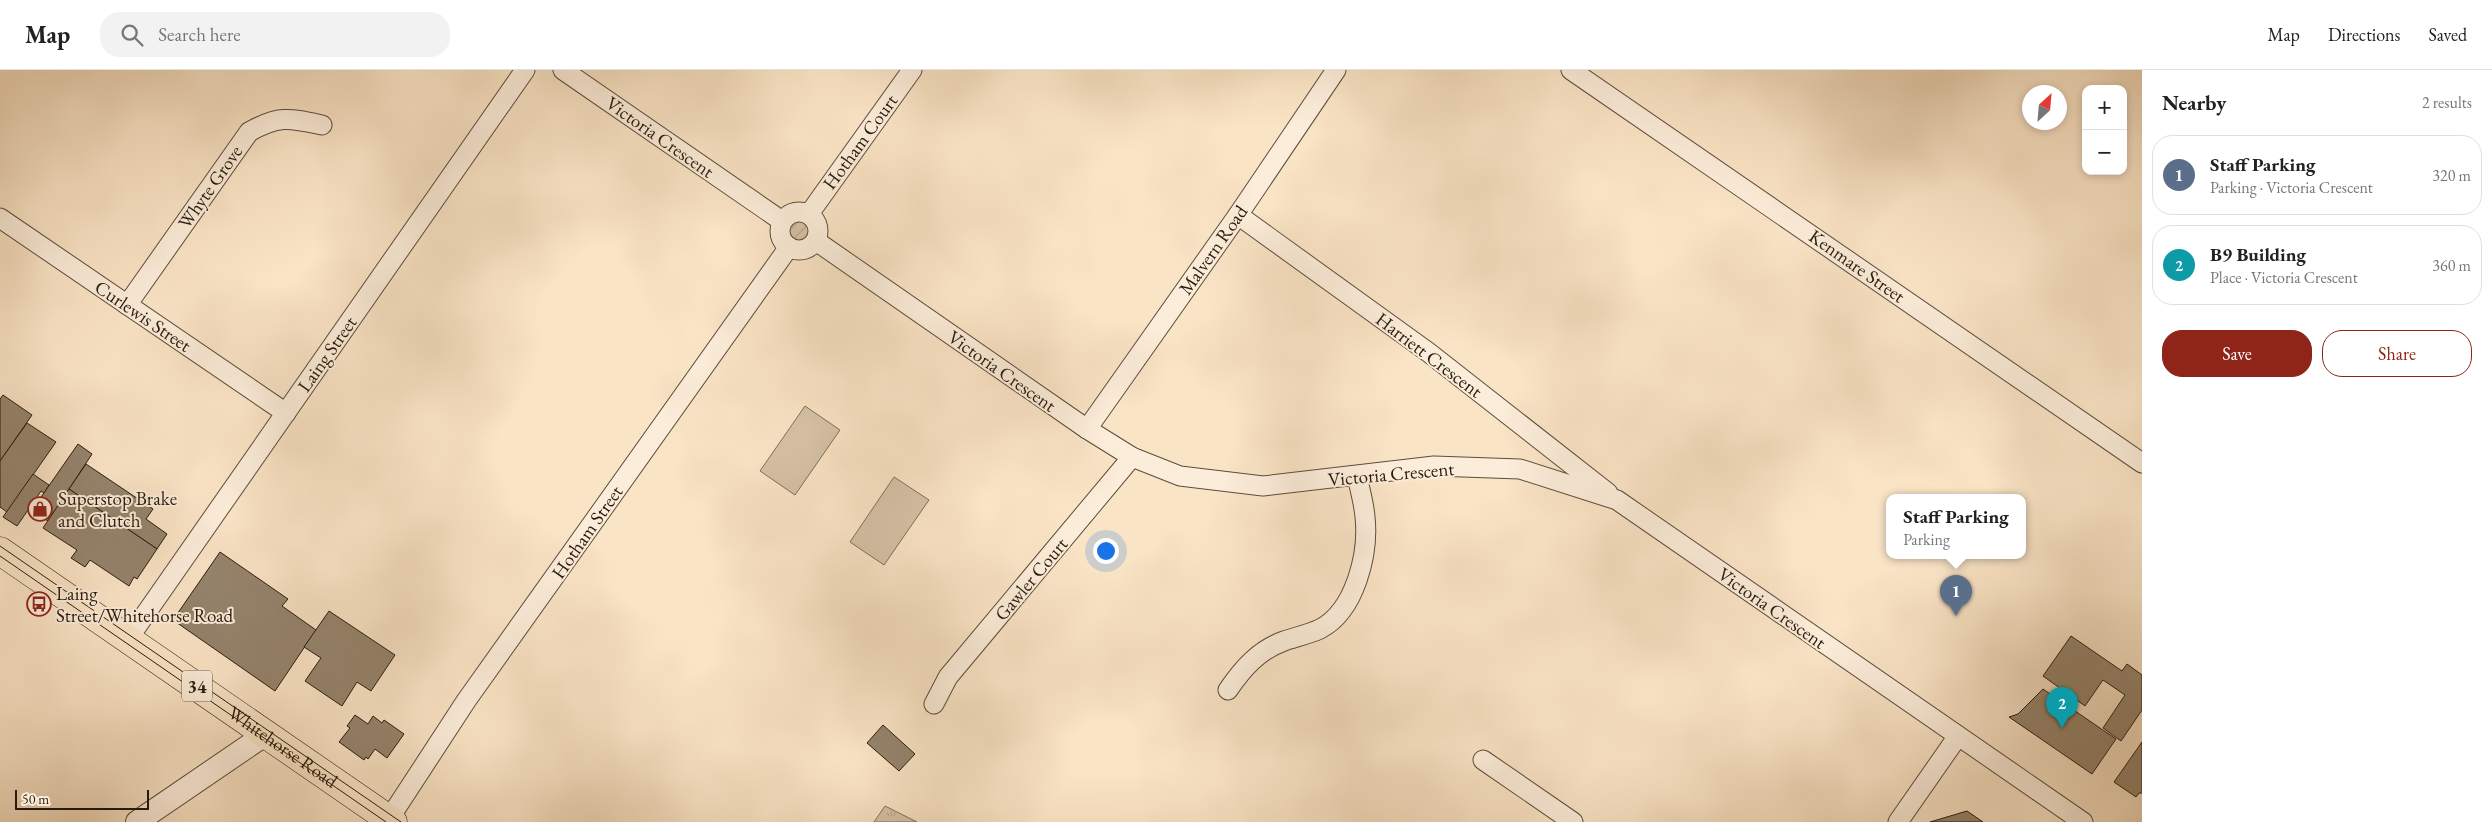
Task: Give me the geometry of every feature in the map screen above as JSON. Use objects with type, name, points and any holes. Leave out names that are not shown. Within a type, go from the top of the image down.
[{"type":"main road","name":"Whitehorse Road","points":[[0,552],[391,820]]},
{"type":"street","name":"Laing Street","points":[[128,639],[526,70]]},
{"type":"street","name":"Victoria Crescent","points":[[563,70],[782,221]]},
{"type":"street","name":"Hotham Court","points":[[808,214],[912,70]]},
{"type":"street","name":"Malvern Road","points":[[1086,429],[1238,216],[1336,70]]},
{"type":"street","name":"Kenmare Street","points":[[1571,70],[2142,463]]},
{"type":"street","name":"Whyte Grove","points":[[127,305],[249,132],[268,121],[290,118],[322,125]]},
{"type":"street","points":[[794,212],[808,214],[818,226],[816,241],[804,250],[789,247],[781,236],[782,221],[794,212]]},
{"type":"street","name":"Harriett Crescent","points":[[1238,216],[1428,352],[1617,500]]},
{"type":"street","name":"Curlewis Street","points":[[0,218],[286,413]]},
{"type":"street","name":"Victoria Crescent","points":[[816,241],[1086,429],[1132,457],[1180,476],[1262,486],[1434,466],[1520,469],[1617,500],[2083,822]]},
{"type":"street","name":"Hotham Street","points":[[391,820],[466,701],[789,247]]},
{"type":"street","name":"Gawler Court","points":[[934,704],[948,677],[1132,457]]},
{"type":"street","points":[[1228,690],[1239,674],[1262,652],[1277,644],[1320,629],[1331,622],[1353,593],[1359,578],[1366,519],[1357,476]]},
{"type":"street","points":[[138,822],[266,734]]},
{"type":"street","points":[[1898,822],[1958,736]]},
{"type":"street","points":[[1483,760],[1573,822]]},
{"type":"green space","points":[[799,218],[808,221],[811,230],[808,239],[799,242],[790,239],[787,230],[790,221]]},
{"type":"green space","points":[[805,406],[840,430],[795,495],[760,471]]},
{"type":"green space","points":[[894,477],[929,500],[884,565],[850,542]]},
{"type":"green space","points":[[885,806],[917,822],[874,822]]},
{"type":"building","points":[[3,395],[32,415],[0,461],[0,399]]},
{"type":"building","points":[[27,423],[56,442],[7,512],[0,507],[0,461]]},
{"type":"building","points":[[78,444],[92,454],[48,521],[32,510]]},
{"type":"building","points":[[86,464],[153,509],[146,519],[167,534],[157,549],[69,489]]},
{"type":"building","points":[[33,474],[49,485],[44,493],[41,491],[17,526],[3,517]]},
{"type":"building","points":[[69,489],[157,549],[137,579],[134,577],[129,586],[90,560],[85,567],[71,558],[77,550],[43,528]]},
{"type":"building","points":[[220,552],[288,599],[282,606],[316,630],[275,691],[173,620]]},
{"type":"building","points":[[329,611],[395,655],[371,691],[357,682],[342,706],[305,681],[321,658],[304,647]]},
{"type":"building","points":[[2071,636],[2122,671],[2127,664],[2142,675],[2142,710],[2121,741],[2103,728],[2125,695],[2103,680],[2085,706],[2043,676]]},
{"type":"building","points":[[2043,689],[2116,739],[2092,774],[2009,717],[2018,714]]},
{"type":"building","points":[[355,715],[368,724],[373,716],[382,723],[384,720],[404,734],[387,758],[375,749],[368,759],[366,757],[364,760],[339,742],[350,728],[347,726]]},
{"type":"building","points":[[883,725],[915,754],[899,771],[867,743]]},
{"type":"building","points":[[2142,742],[2142,793],[2139,793],[2136,797],[2114,782]]},
{"type":"building","points":[[1967,811],[1983,822],[1930,822]]},
{"type":"tram line","points":[[0,546],[401,822]]},
{"type":"tram line","points":[[0,556],[386,822]]},
{"type":"place","name":"Superstop Brake and Clutch","points":[[40,509]]},
{"type":"place","name":"Laing Street/Whitehorse Road","points":[[39,604]]},
{"type":"place","name":"Staff Parking","points":[[1956,616]]},
{"type":"place","name":"B9 Building","points":[[2062,728]]}]
